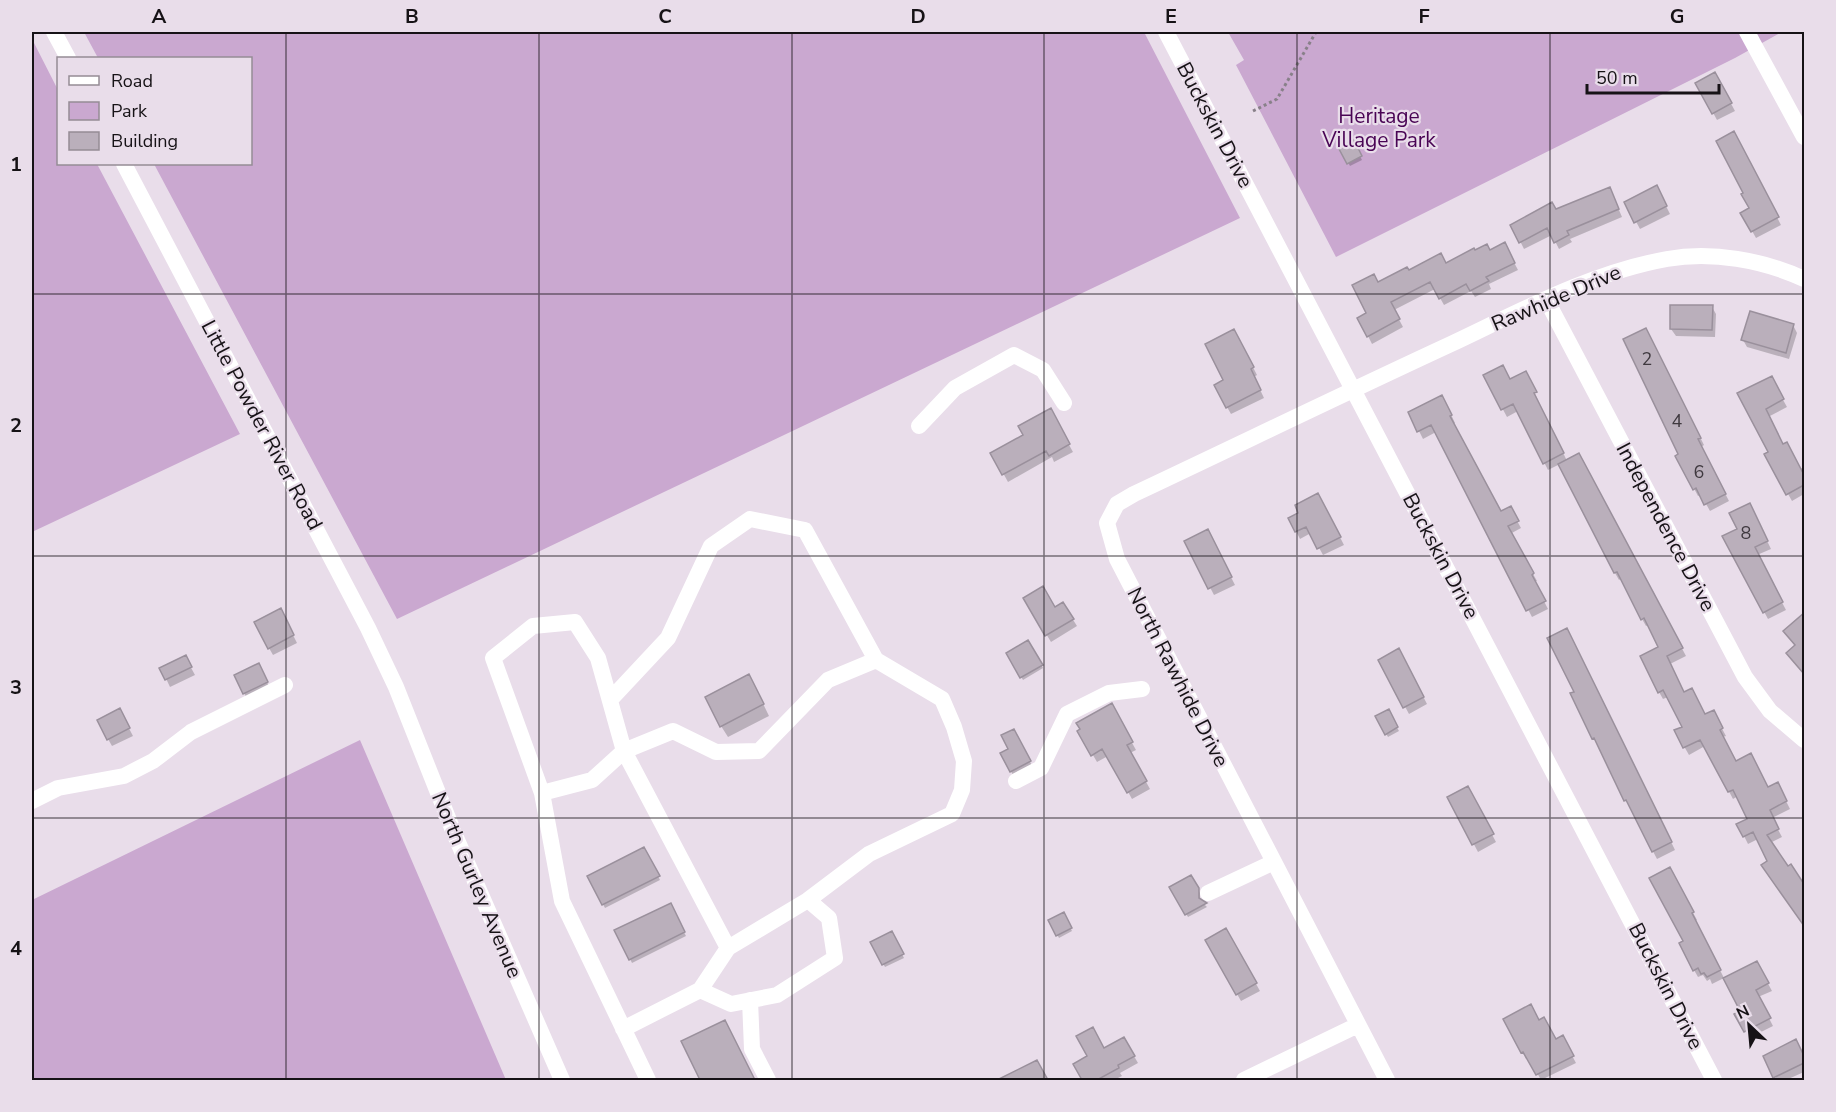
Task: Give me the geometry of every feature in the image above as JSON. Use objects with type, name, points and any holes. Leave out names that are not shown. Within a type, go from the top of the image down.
[{"type":"street","points":[[54,32],[67,57]]},
{"type":"street","name":"Buckskin Drive","points":[[1166,32],[1714,1080]]},
{"type":"street","points":[[1747,32],[1802,127]]},
{"type":"street","name":"Little Powder River Road","points":[[125,165],[316,527],[396,687]]},
{"type":"street","name":"Rawhide Drive","points":[[1353,389],[1546,299],[1622,269],[1669,258],[1706,256],[1743,260],[1785,270],[1804,279]]},
{"type":"street","name":"Independence Drive","points":[[1546,299],[1745,677],[1770,711],[1804,740]]},
{"type":"street","points":[[919,426],[955,388],[1014,355],[1043,370],[1064,403]]},
{"type":"street","name":"North Rawhide Drive","points":[[1353,389],[1134,494],[1117,504],[1107,523],[1110,540],[1118,560],[1387,1080]]},
{"type":"street","points":[[610,700],[668,638],[711,546],[750,519],[806,530],[876,660],[942,699],[964,760],[962,790],[952,814],[869,854],[808,900],[728,948],[700,990],[623,1029]]},
{"type":"street","points":[[648,1080],[561,901],[543,793],[493,658],[533,626],[575,622],[598,658],[624,751],[728,948]]},
{"type":"street","points":[[543,793],[592,780],[624,751],[673,731],[716,752],[759,751],[828,680],[876,660]]},
{"type":"street","points":[[32,801],[58,788],[124,776],[153,761],[191,732],[285,685]]},
{"type":"street","name":"North Gurley Avenue","points":[[396,687],[454,834],[562,1080]]},
{"type":"street","points":[[1016,781],[1041,768],[1067,714],[1109,693],[1142,689]]},
{"type":"street","points":[[1208,893],[1274,862]]},
{"type":"street","points":[[700,990],[731,1004],[777,995],[835,958],[830,918],[808,900]]},
{"type":"street","points":[[750,1000],[752,1049],[768,1080]]},
{"type":"street","points":[[1244,1080],[1358,1025]]},
{"type":"path","points":[[1253,111],[1277,99],[1316,32]]},
{"type":"green space","points":[[84,32],[1144,32],[1240,218],[397,619],[155,165],[252,165],[252,57],[97,57]]},
{"type":"green space","name":"Heritage Village Park","points":[[1228,32],[1782,32],[1735,58],[1336,257],[1236,65],[1244,60]]},
{"type":"green space","points":[[32,39],[57,88],[57,165],[98,165],[240,434],[32,532]]},
{"type":"green space","points":[[360,740],[506,1080],[32,1080],[32,900]]},
{"type":"building","points":[[1715,72],[1732,103],[1712,114],[1695,83]]},
{"type":"building","points":[[1734,131],[1779,217],[1751,232],[1740,213],[1749,208],[1716,141]]},
{"type":"building","points":[[1354,140],[1362,156],[1347,164],[1338,147]]},
{"type":"building","points":[[1657,185],[1667,206],[1634,223],[1624,202]]},
{"type":"building","points":[[1610,187],[1619,209],[1567,231],[1569,235],[1554,243],[1547,228],[1519,243],[1510,225],[1552,202],[1556,209]]},
{"type":"building","points":[[1505,242],[1515,263],[1486,277],[1489,281],[1470,291],[1466,284],[1439,299],[1430,282],[1391,302],[1400,319],[1367,337],[1357,318],[1366,313],[1352,285],[1374,274],[1378,282],[1407,267],[1409,270],[1441,253],[1446,263],[1474,248],[1475,250],[1487,244],[1490,250]]},
{"type":"building","points":[[1670,305],[1713,305],[1712,330],[1670,329]]},
{"type":"building","points":[[1750,311],[1794,324],[1786,353],[1741,340]]},
{"type":"building","points":[[1646,328],[1726,494],[1704,505],[1696,488],[1693,490],[1675,456],[1678,454],[1623,339]]},
{"type":"building","points":[[1234,329],[1254,367],[1251,369],[1261,390],[1226,408],[1214,385],[1223,380],[1205,344]]},
{"type":"building","points":[[1503,365],[1510,379],[1526,371],[1537,392],[1534,393],[1564,453],[1543,464],[1513,404],[1501,410],[1483,375]]},
{"type":"building","points":[[1772,376],[1784,399],[1766,409],[1783,444],[1787,442],[1804,475],[1804,485],[1786,495],[1764,454],[1768,452],[1737,393]]},
{"type":"building","points":[[1442,395],[1452,415],[1450,416],[1501,511],[1511,506],[1519,521],[1508,526],[1534,573],[1532,575],[1546,601],[1526,611],[1431,425],[1417,432],[1408,412]]},
{"type":"building","points":[[1051,408],[1070,444],[1049,456],[1046,451],[1002,475],[990,453],[1023,435],[1018,426]]},
{"type":"building","points":[[1579,453],[1683,648],[1667,656],[1684,692],[1692,688],[1705,714],[1714,710],[1723,728],[1720,730],[1736,761],[1751,753],[1768,787],[1778,782],[1787,801],[1770,810],[1779,829],[1767,835],[1788,866],[1791,864],[1804,884],[1804,926],[1761,865],[1767,861],[1753,832],[1743,837],[1736,824],[1747,819],[1733,790],[1728,792],[1700,740],[1683,748],[1674,730],[1682,727],[1663,690],[1658,693],[1640,656],[1658,647],[1644,618],[1641,620],[1617,572],[1614,573],[1558,464]]},
{"type":"building","points":[[1318,493],[1341,537],[1317,549],[1306,527],[1295,532],[1288,518],[1298,513],[1295,505]]},
{"type":"building","points":[[1750,503],[1768,541],[1755,547],[1783,602],[1763,613],[1722,536],[1737,529],[1729,513]]},
{"type":"building","points":[[1208,529],[1232,577],[1208,589],[1184,541]]},
{"type":"building","points":[[1043,586],[1055,607],[1063,602],[1074,619],[1045,636],[1023,598]]},
{"type":"building","points":[[281,608],[294,635],[268,649],[254,622]]},
{"type":"building","points":[[1804,613],[1804,674],[1786,653],[1795,645],[1783,631]]},
{"type":"building","points":[[1567,628],[1672,842],[1652,852],[1626,800],[1624,801],[1594,738],[1592,739],[1570,693],[1574,692],[1547,638]]},
{"type":"building","points":[[1028,640],[1043,665],[1020,678],[1006,653]]},
{"type":"building","points":[[1399,648],[1424,697],[1403,708],[1378,660]]},
{"type":"building","points":[[186,655],[192,667],[165,680],[159,668]]},
{"type":"building","points":[[259,663],[268,682],[243,694],[234,675]]},
{"type":"building","points":[[749,674],[764,704],[720,727],[705,697]]},
{"type":"building","points":[[1112,703],[1133,742],[1127,745],[1147,781],[1127,793],[1102,749],[1091,756],[1077,731],[1080,729],[1076,723]]},
{"type":"building","points":[[120,708],[130,728],[107,740],[97,720]]},
{"type":"building","points":[[1389,709],[1398,727],[1385,735],[1375,716]]},
{"type":"building","points":[[1014,729],[1031,761],[1010,772],[1000,753],[1008,749],[1001,735]]},
{"type":"building","points":[[1468,786],[1494,834],[1472,845],[1447,797]]},
{"type":"building","points":[[644,847],[660,876],[602,905],[587,876]]},
{"type":"building","points":[[1670,867],[1721,970],[1707,977],[1704,973],[1701,974],[1698,968],[1693,971],[1679,943],[1683,941],[1649,878]]},
{"type":"building","points":[[1191,875],[1199,888],[1199,898],[1207,903],[1185,915],[1169,887]]},
{"type":"building","points":[[671,903],[685,932],[629,960],[614,930]]},
{"type":"building","points":[[1064,912],[1072,928],[1056,936],[1048,920]]},
{"type":"building","points":[[1226,928],[1257,983],[1236,995],[1205,940]]},
{"type":"building","points":[[892,931],[904,954],[882,965],[870,942]]},
{"type":"building","points":[[1757,961],[1769,983],[1756,990],[1771,1018],[1744,1032],[1734,1014],[1740,1011],[1723,978]]},
{"type":"building","points":[[1531,1004],[1539,1020],[1544,1017],[1556,1039],[1563,1035],[1574,1056],[1536,1075],[1503,1019]]},
{"type":"building","points":[[725,1020],[755,1080],[700,1080],[681,1041]]},
{"type":"building","points":[[1093,1027],[1104,1048],[1124,1037],[1135,1056],[1097,1080],[1082,1080],[1073,1064],[1087,1056],[1076,1036]]},
{"type":"building","points":[[1796,1039],[1804,1056],[1804,1063],[1773,1078],[1763,1056]]},
{"type":"building","points":[[1037,1060],[1048,1080],[997,1080]]}]
